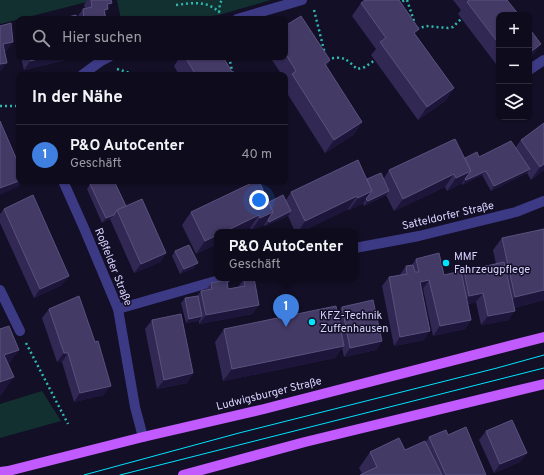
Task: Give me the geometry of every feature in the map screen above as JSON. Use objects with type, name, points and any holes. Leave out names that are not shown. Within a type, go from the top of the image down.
[{"type":"main road","name":"Ludwigsburger Straße","points":[[3,473],[143,437],[264,409],[544,337]]},
{"type":"main road","points":[[183,475],[305,442],[544,384]]},
{"type":"street","points":[[247,16],[302,0]]},
{"type":"street","points":[[86,72],[103,60]]},
{"type":"street","points":[[532,68],[544,60]]},
{"type":"street","name":"Roßfelder Straße","points":[[64,184],[118,309],[135,407],[143,437]]},
{"type":"street","name":"Satteldorfer Straße","points":[[358,247],[419,236],[516,212],[544,201]]},
{"type":"street","points":[[118,309],[216,281]]},
{"type":"street","points":[[0,290],[20,331]]},
{"type":"path","points":[[176,5],[200,2],[213,6],[219,13],[220,3],[222,0]]},
{"type":"path","points":[[394,7],[406,0],[417,30]]},
{"type":"path","points":[[313,7],[327,64]]},
{"type":"path","points":[[412,33],[426,26],[453,27],[461,19]]},
{"type":"path","points":[[327,59],[342,57],[357,69],[375,60]]},
{"type":"path","points":[[224,63],[228,60]]},
{"type":"path","points":[[230,60],[232,72]]},
{"type":"path","points":[[0,106],[16,106]]},
{"type":"path","points":[[20,331],[68,424]]},
{"type":"green space","points":[[0,0],[95,0],[32,16],[16,16],[16,20],[0,24]]},
{"type":"green space","points":[[117,0],[271,0],[212,16],[120,16]]},
{"type":"green space","points":[[42,391],[61,421],[0,438],[0,404]]},
{"type":"building","points":[[91,0],[111,0],[112,3],[107,4],[108,9],[104,10],[105,16],[84,16],[83,9],[92,7]]},
{"type":"building","points":[[365,0],[399,0],[419,29],[414,33],[454,88],[427,107],[380,42],[386,38],[361,3]]},
{"type":"building","points":[[469,0],[507,0],[517,12],[496,12],[496,40],[467,2]]},
{"type":"building","points":[[301,16],[330,60],[325,64],[362,122],[334,140],[292,74],[296,71],[288,58],[288,24]]},
{"type":"building","points":[[11,23],[13,42],[3,44],[7,63],[0,64],[0,26]]},
{"type":"building","points":[[532,32],[541,44],[532,51]]},
{"type":"building","points":[[187,60],[225,60],[232,72],[194,72]]},
{"type":"building","points":[[0,121],[16,158],[16,182],[0,188]]},
{"type":"building","points":[[544,123],[544,164],[540,167],[521,140]]},
{"type":"building","points":[[455,139],[471,171],[456,178],[454,174],[403,199],[389,170]]},
{"type":"building","points":[[511,141],[530,169],[494,186],[486,171],[466,180],[465,179],[471,171],[465,158],[477,152],[479,157]]},
{"type":"building","points":[[358,160],[372,191],[358,198],[357,196],[305,221],[291,192]]},
{"type":"building","points":[[381,173],[389,191],[368,201],[366,199],[372,191],[367,179]]},
{"type":"building","points":[[90,184],[115,184],[126,206],[117,210],[114,215],[106,218]]},
{"type":"building","points":[[250,184],[260,184],[273,212],[260,218],[259,215],[230,229],[214,229],[214,236],[205,241],[191,212]]},
{"type":"building","points":[[33,195],[69,276],[40,289],[4,209]]},
{"type":"building","points":[[283,195],[291,211],[269,222],[268,220],[273,212],[269,202]]},
{"type":"building","points":[[142,199],[166,253],[141,264],[117,210]]},
{"type":"building","points":[[544,229],[544,290],[515,297],[502,238]]},
{"type":"building","points":[[189,245],[198,263],[184,269],[175,251]]},
{"type":"building","points":[[439,253],[444,275],[461,271],[471,320],[440,326],[429,280],[420,282],[430,331],[400,337],[389,277],[407,274],[406,266],[413,265],[415,272],[419,272],[416,259]]},
{"type":"building","points":[[504,262],[515,311],[488,316],[483,293],[469,296],[464,271]]},
{"type":"building","points":[[227,281],[228,289],[245,286],[244,281],[255,281],[259,305],[206,315],[201,291],[212,289],[211,283]]},
{"type":"building","points":[[79,296],[95,342],[98,341],[111,386],[80,393],[68,353],[64,353],[49,309]]},
{"type":"building","points":[[198,296],[202,316],[189,319],[185,298]]},
{"type":"building","points":[[373,300],[382,341],[350,348],[342,307]]},
{"type":"building","points":[[336,306],[344,346],[232,369],[224,329]]},
{"type":"building","points":[[181,314],[193,373],[164,380],[152,320]]},
{"type":"building","points":[[9,326],[19,350],[4,355],[14,377],[0,382],[0,329]]},
{"type":"building","points":[[512,420],[527,453],[500,464],[486,431]]},
{"type":"building","points":[[466,427],[486,475],[446,475],[429,437],[446,430],[448,435]]},
{"type":"building","points":[[399,438],[405,450],[425,441],[442,475],[360,475],[377,467],[370,452]]},
{"type":"tram line","points":[[84,475],[239,433],[544,355]]},
{"type":"tram line","points":[[120,475],[544,368]]},
{"type":"place","name":"MMF Fahrzeugpflege","points":[[446,263]]},
{"type":"place","name":"KFZ-Technik Zuffenhausen","points":[[312,322]]},
{"type":"place","name":"P&O AutoCenter","points":[[286,327]]}]
